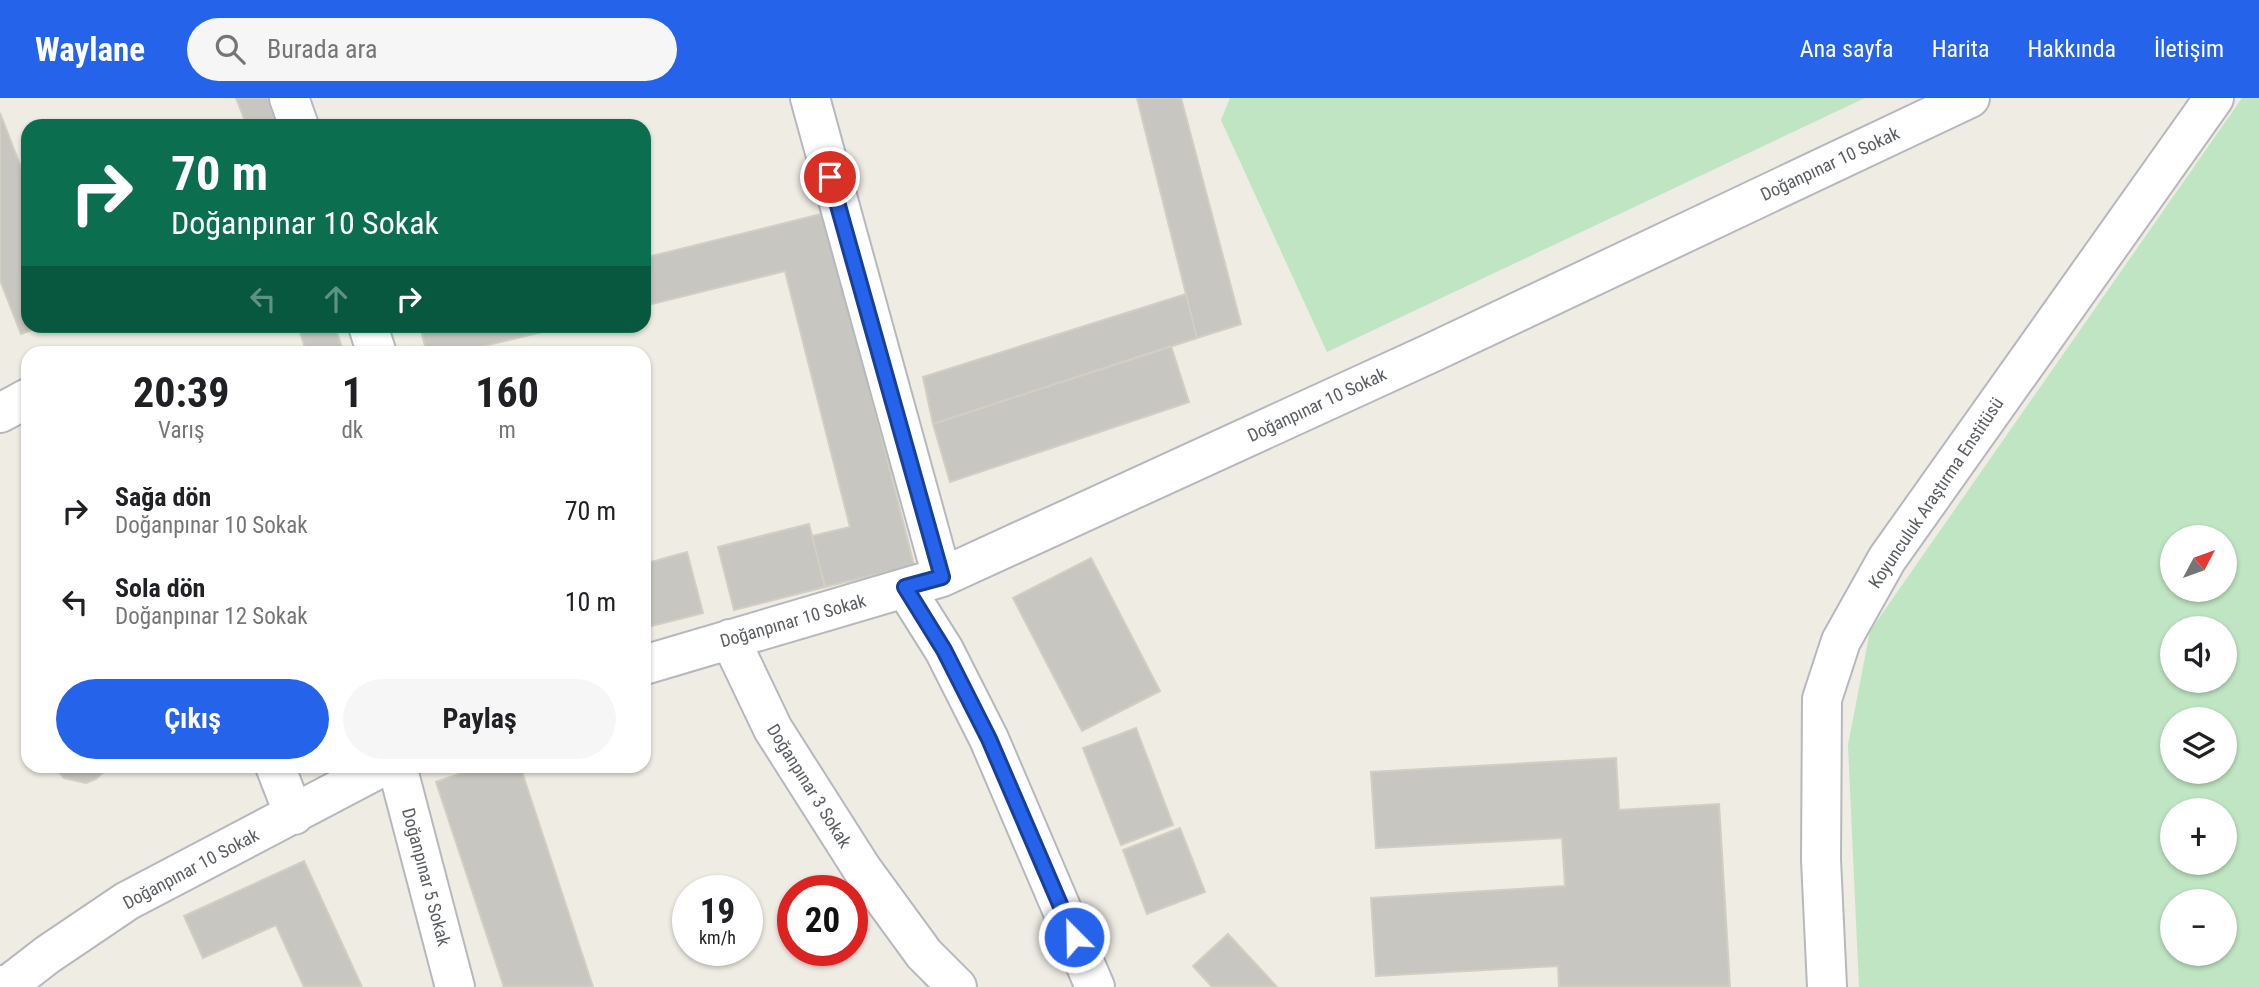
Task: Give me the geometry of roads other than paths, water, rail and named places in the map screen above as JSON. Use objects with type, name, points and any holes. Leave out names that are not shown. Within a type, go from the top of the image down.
[{"type":"street","points":[[289,98],[296,119]]},
{"type":"street","points":[[810,98],[942,577]]},
{"type":"street","name":"Doğanpınar 10 Sokak","points":[[651,663],[942,577],[1431,353],[1970,98]]},
{"type":"street","name":"Koyunculuk Araştırma Enstitüsü","points":[[1827,987],[1821,860],[1822,699],[1841,641],[1887,559],[2214,98]]},
{"type":"street","points":[[0,413],[21,402]]},
{"type":"street","points":[[905,587],[944,650],[989,739],[1095,987]]},
{"type":"street","name":"Doğanpınar 3 Sokak","points":[[730,639],[773,729],[862,869],[924,954],[957,987]]},
{"type":"street","points":[[278,773],[294,815]]},
{"type":"street","name":"Doğanpınar 10 Sokak","points":[[7,986],[47,955],[127,901],[371,773]]},
{"type":"street","name":"Doğanpınar 5 Sokak","points":[[399,773],[455,987]]},
{"type":"street","points":[[0,985],[7,986]]}]
